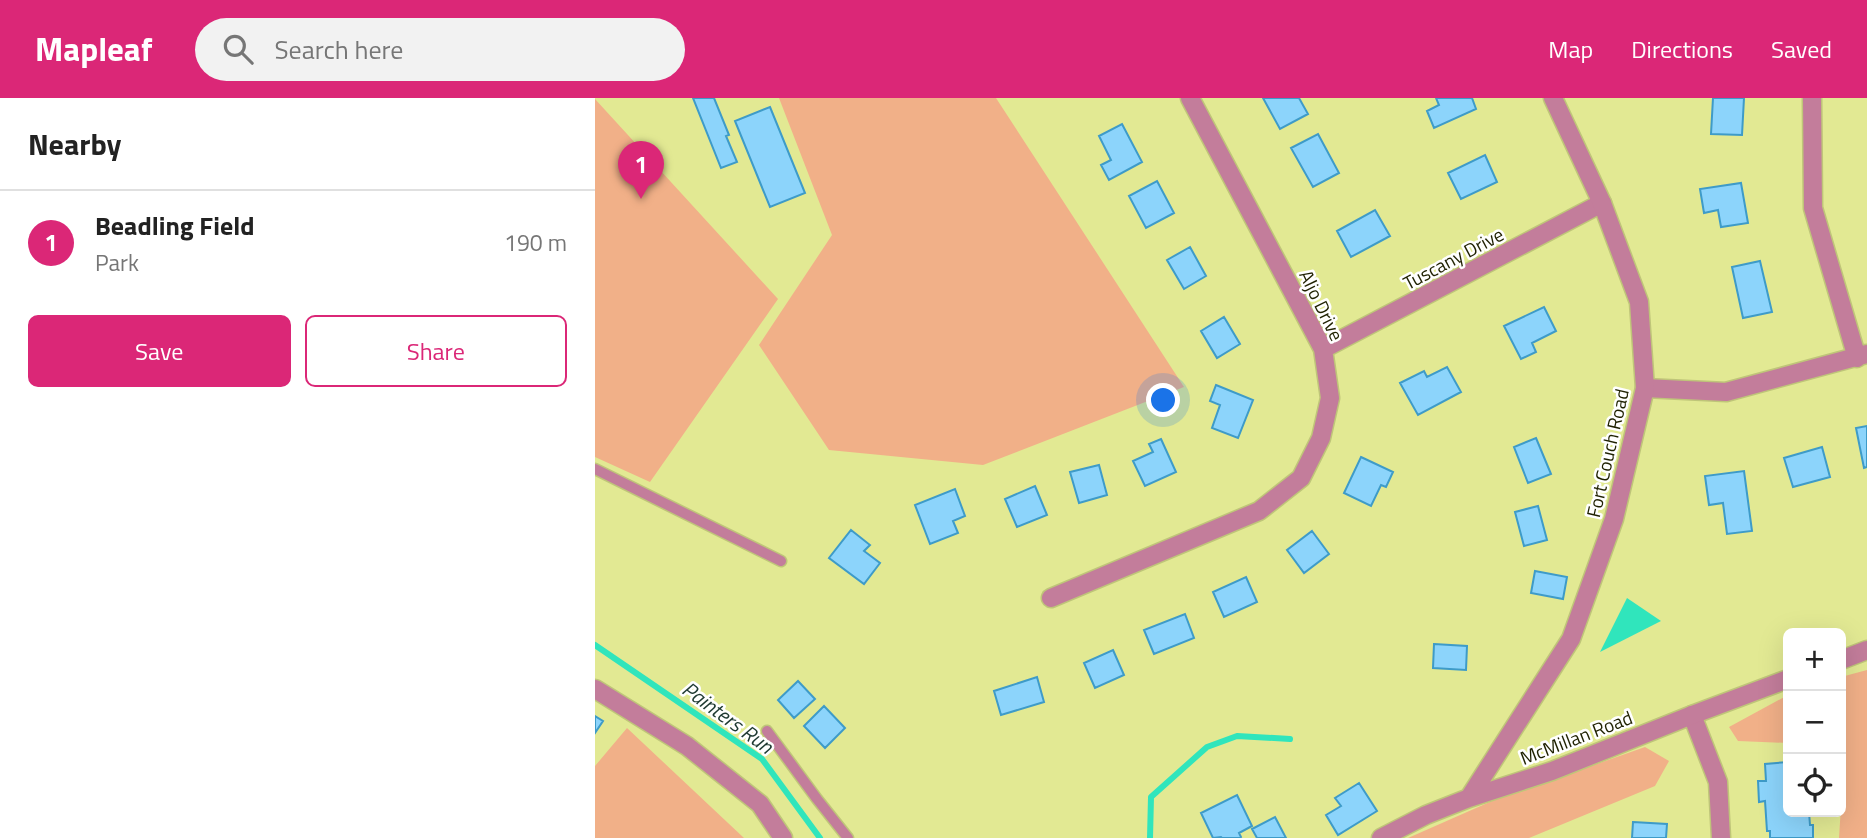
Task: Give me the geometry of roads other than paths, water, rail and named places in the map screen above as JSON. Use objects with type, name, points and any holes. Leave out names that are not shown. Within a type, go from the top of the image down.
[{"type":"street","name":"Aljo Drive","points":[[1051,598],[1259,511],[1301,478],[1321,438],[1330,398],[1323,349],[1190,98]]},
{"type":"street","name":"Fort Couch Road","points":[[1469,798],[1571,639],[1614,519],[1645,388],[1639,302],[1602,202],[1553,98]]},
{"type":"street","points":[[1645,388],[1726,392],[1862,356],[1813,208],[1812,98]]},
{"type":"street","name":"Tuscany Drive","points":[[1323,349],[1602,202]]},
{"type":"street","points":[[1846,658],[1867,650]]},
{"type":"street","name":"McMillan Road","points":[[1381,838],[1469,798],[1552,771],[1783,681]]},
{"type":"street","points":[[595,689],[697,754],[760,804],[783,838]]},
{"type":"street","points":[[1692,715],[1718,782],[1721,838]]},
{"type":"lane","points":[[595,469],[781,562]]},
{"type":"lane","points":[[767,731],[848,838]]},
{"type":"water","points":[[1627,598],[1661,621],[1600,652]]},
{"type":"waterway","name":"Painters Run","points":[[595,645],[762,759],[820,838]]},
{"type":"waterway","points":[[1150,838],[1151,797],[1207,747],[1237,736],[1290,739]]},
{"type":"place","name":"Beadling Field","points":[[641,199]]}]
